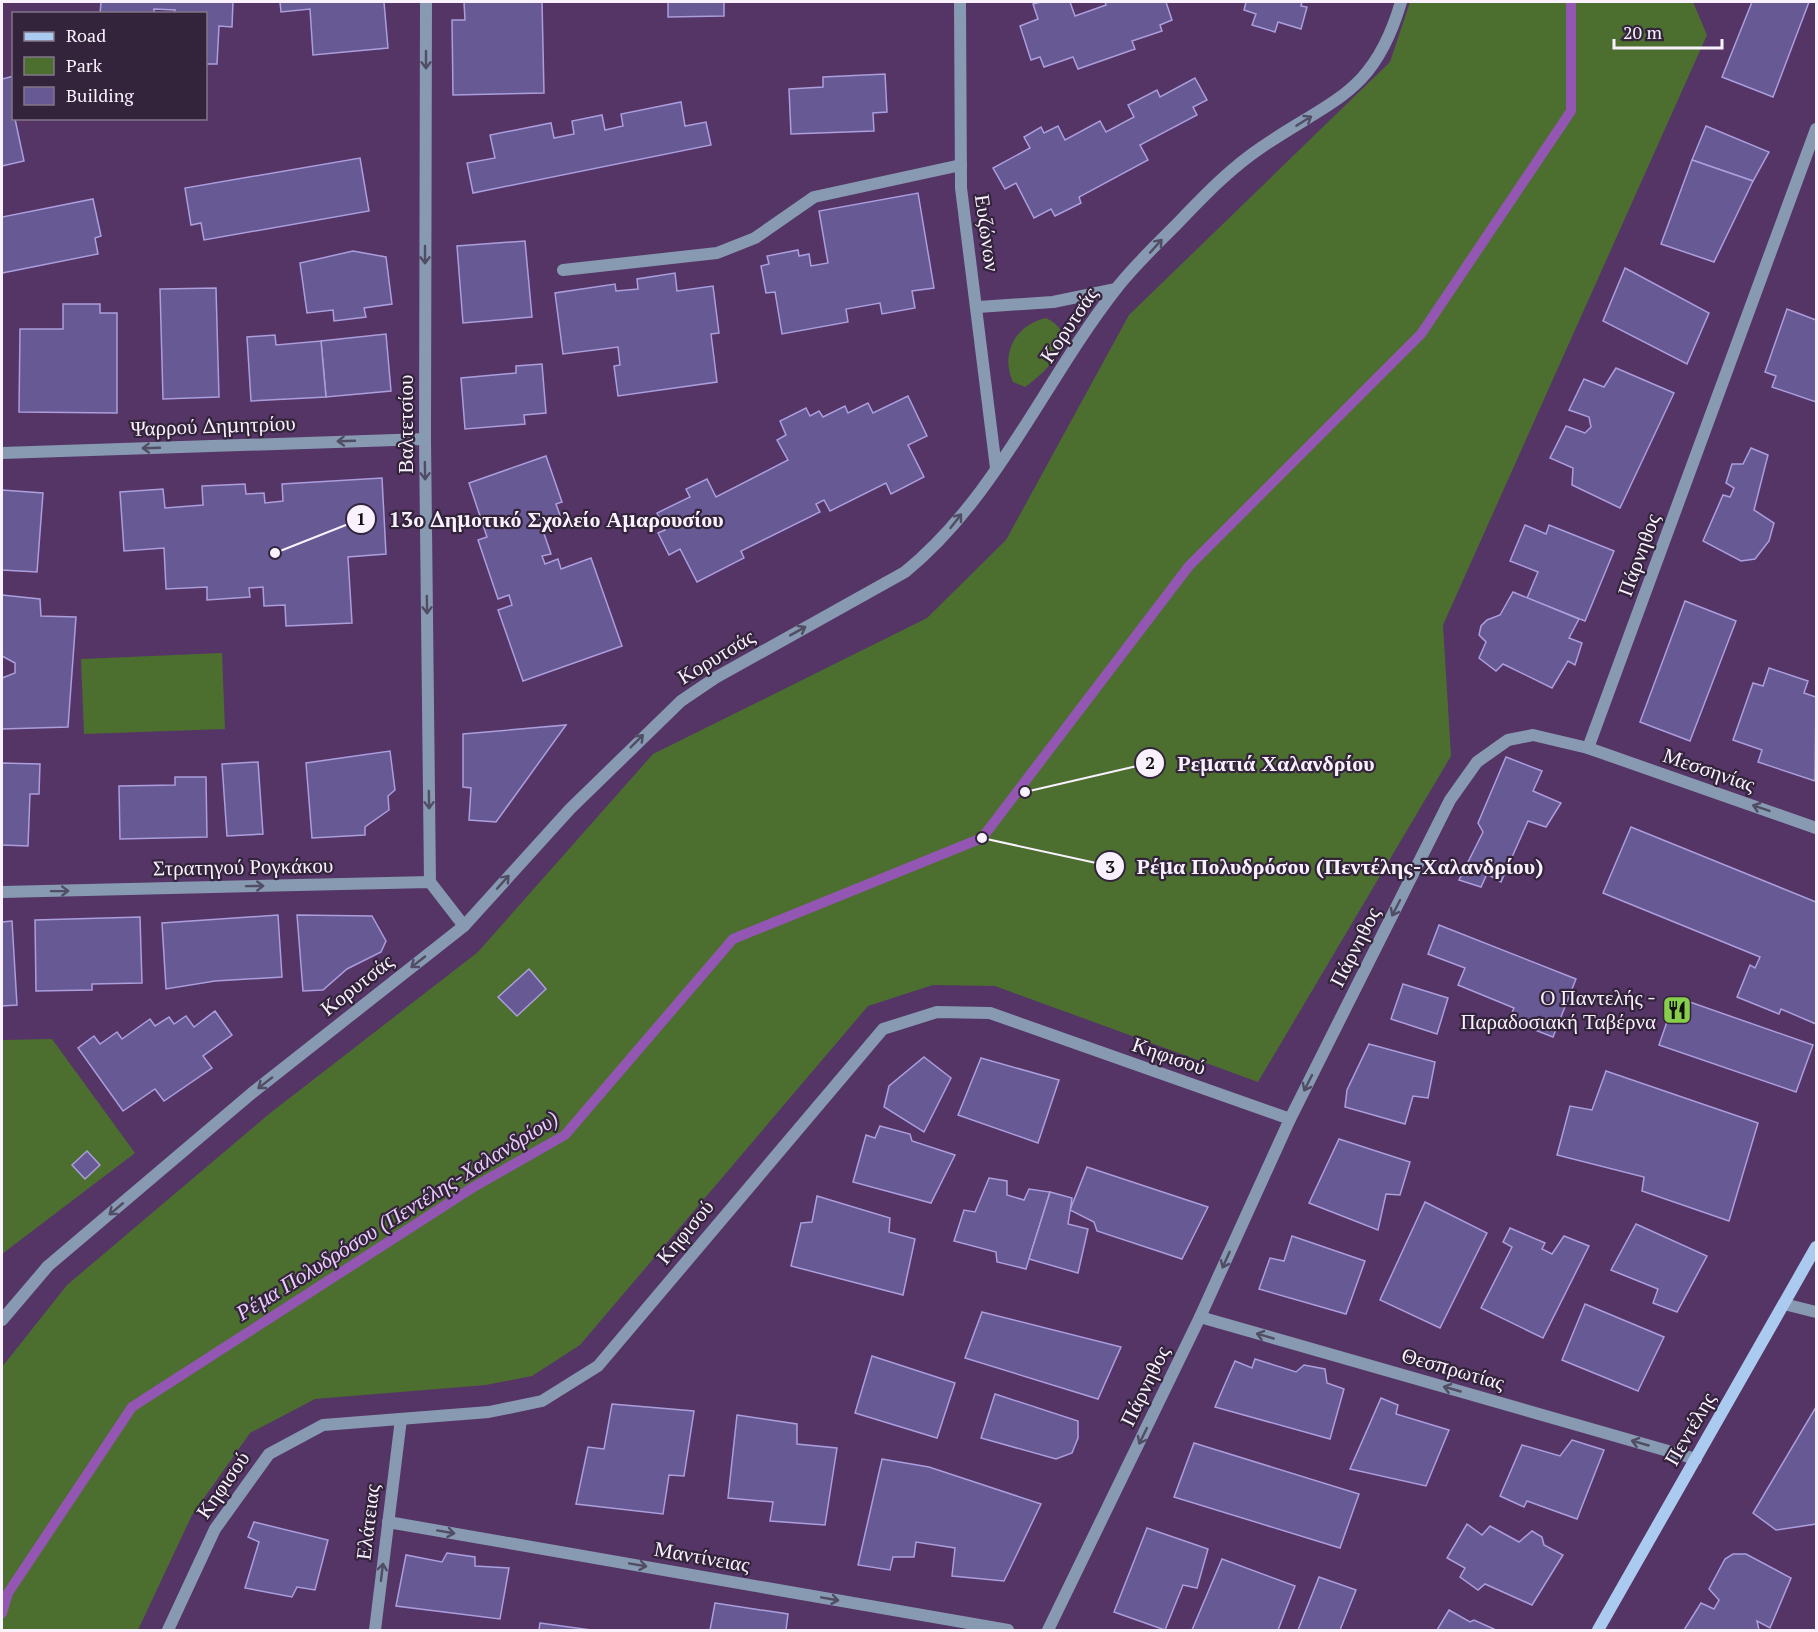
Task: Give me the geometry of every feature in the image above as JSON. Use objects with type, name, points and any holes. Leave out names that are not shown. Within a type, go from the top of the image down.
[{"type":"main road","name":"Πεντέλης","points":[[1598,1630],[1816,1247]]},
{"type":"street","name":"Βαλτετσίου","points":[[426,2],[425,439],[430,882]]},
{"type":"street","name":"Ευζώνων","points":[[960,2],[961,188],[978,307],[996,468]]},
{"type":"street","name":"Κορυτσάς","points":[[2,1320],[48,1266],[252,1093],[464,926],[570,809],[681,701],[715,678],[905,572],[945,534],[996,468],[1116,289],[1218,182],[1261,147],[1346,95],[1366,76],[1380,57],[1401,2]]},
{"type":"street","name":"Πάρνηθος","points":[[1048,1630],[1200,1317],[1290,1119],[1450,800],[1477,762],[1508,740],[1533,735],[1588,748],[1816,129]]},
{"type":"street","points":[[563,270],[717,253],[755,238],[814,197],[961,165]]},
{"type":"street","points":[[978,307],[1053,302],[1116,289]]},
{"type":"street","name":"Ψαρρού Δημητρίου","points":[[2,453],[425,439]]},
{"type":"street","name":"Μεσσηνίας","points":[[1588,748],[1816,828]]},
{"type":"street","points":[[430,882],[464,926]]},
{"type":"street","name":"Στρατηγού Ρογκάκου","points":[[2,892],[430,882]]},
{"type":"street","name":"Κηφισού","points":[[168,1630],[215,1529],[269,1454],[323,1425],[489,1412],[542,1401],[598,1366],[883,1029],[937,1012],[990,1013],[1290,1119]]},
{"type":"street","points":[[1784,1304],[1816,1312]]},
{"type":"street","name":"Θεσπρωτίας","points":[[1200,1317],[1696,1459]]},
{"type":"street","name":"Ελάτειας","points":[[375,1630],[400,1419]]},
{"type":"street","name":"Μαντίνειας","points":[[388,1522],[1008,1630]]},
{"type":"green space","points":[[1410,2],[1693,2],[1707,35],[1443,625],[1451,756],[1258,1082],[995,986],[933,985],[868,1006],[580,1345],[532,1376],[486,1385],[315,1399],[250,1433],[192,1515],[138,1630],[2,1630],[2,1367],[67,1285],[269,1114],[478,952],[653,754],[927,618],[1006,540],[1129,315],[1390,62]]},
{"type":"green space","points":[[1046,318],[1057,325],[1062,334],[1062,344],[1051,363],[1025,387],[1013,382],[1008,361],[1010,351],[1013,342],[1026,327]]},
{"type":"green space","points":[[222,653],[225,729],[84,734],[81,659]]},
{"type":"green space","points":[[52,1039],[135,1153],[2,1254],[2,1040]]},
{"type":"building","points":[[101,2],[233,2],[232,27],[219,26],[217,64],[207,64],[207,12],[174,12],[175,10],[154,9],[154,12],[100,12]]},
{"type":"building","points":[[280,2],[384,2],[388,48],[313,55],[310,9],[281,12]]},
{"type":"building","points":[[464,2],[542,2],[544,93],[453,95],[452,20],[465,20]]},
{"type":"building","points":[[668,2],[724,2],[724,16],[668,17]]},
{"type":"building","points":[[1070,2],[1075,16],[1106,5],[1105,2],[1166,2],[1172,20],[1160,25],[1162,31],[1132,41],[1135,49],[1078,69],[1073,57],[1044,67],[1040,57],[1031,60],[1020,26],[1038,19],[1033,4]]},
{"type":"building","points":[[1246,2],[1302,2],[1301,6],[1307,7],[1301,29],[1278,22],[1275,32],[1252,25],[1256,14],[1244,10]]},
{"type":"building","points":[[1752,2],[1809,2],[1773,97],[1722,77]]},
{"type":"building","points":[[885,74],[887,112],[873,113],[874,131],[791,134],[789,89],[823,87],[823,77]]},
{"type":"building","points":[[12,76],[12,120],[15,120],[24,161],[2,166],[2,79]]},
{"type":"building","points":[[1195,78],[1207,100],[1193,107],[1197,115],[1140,145],[1148,160],[1079,197],[1081,203],[1055,216],[1051,209],[1034,218],[1016,183],[1005,189],[993,168],[1030,148],[1024,137],[1041,127],[1044,133],[1058,126],[1065,140],[1100,121],[1106,132],[1134,117],[1128,105],[1157,90],[1160,97]]},
{"type":"building","points":[[681,102],[685,126],[706,122],[711,145],[473,193],[467,163],[495,158],[490,135],[551,123],[554,138],[574,134],[572,121],[602,115],[605,130],[623,126],[621,114]]},
{"type":"building","points":[[1706,126],[1769,152],[1753,181],[1692,160]]},
{"type":"building","points":[[360,158],[369,211],[204,240],[201,223],[191,225],[185,188]]},
{"type":"building","points":[[1692,160],[1753,181],[1714,262],[1661,244]]},
{"type":"building","points":[[918,193],[934,288],[912,291],[915,308],[882,314],[880,303],[846,309],[848,322],[782,334],[775,292],[766,293],[761,266],[769,264],[767,256],[798,250],[799,256],[809,254],[811,266],[828,263],[819,211]]},
{"type":"building","points":[[93,199],[101,236],[95,238],[98,254],[2,273],[2,217]]},
{"type":"building","points":[[525,241],[532,317],[463,323],[457,246]]},
{"type":"building","points":[[353,251],[386,257],[392,304],[364,308],[366,317],[334,321],[333,310],[307,313],[300,263]]},
{"type":"building","points":[[1625,268],[1709,313],[1687,364],[1603,321]]},
{"type":"building","points":[[675,273],[677,291],[713,286],[719,333],[711,334],[717,382],[618,396],[614,366],[620,365],[618,347],[563,354],[555,293],[615,284],[616,291],[638,289],[637,279]]},
{"type":"building","points":[[216,288],[219,397],[163,399],[160,289]]},
{"type":"building","points":[[63,304],[100,304],[100,313],[117,313],[117,413],[19,412],[20,329],[63,329]]},
{"type":"building","points":[[1787,309],[1816,320],[1816,402],[1772,387],[1776,376],[1765,372]]},
{"type":"building","points":[[386,334],[391,391],[326,397],[321,341]]},
{"type":"building","points":[[275,335],[276,345],[321,341],[326,397],[251,401],[247,337]]},
{"type":"building","points":[[542,364],[546,413],[524,415],[525,424],[465,429],[461,378],[516,373],[516,366]]},
{"type":"building","points":[[1616,368],[1674,393],[1620,508],[1572,485],[1573,468],[1550,458],[1566,426],[1585,433],[1591,427],[1589,417],[1569,410],[1584,379],[1604,387]]},
{"type":"building","points":[[908,396],[927,436],[908,445],[924,477],[891,494],[886,483],[830,511],[824,500],[816,504],[820,512],[741,551],[744,558],[697,582],[680,549],[669,555],[658,533],[665,530],[657,513],[690,497],[686,489],[707,479],[716,497],[788,460],[777,440],[786,435],[780,421],[806,408],[810,416],[819,411],[823,417],[845,406],[848,413],[868,403],[873,413]]},
{"type":"building","points":[[1751,448],[1768,455],[1754,510],[1774,523],[1769,541],[1755,559],[1741,561],[1703,541],[1723,495],[1730,497],[1734,488],[1726,483],[1732,464],[1743,464]]},
{"type":"building","points":[[546,456],[562,502],[556,504],[561,518],[541,525],[551,554],[542,556],[545,564],[558,559],[561,569],[591,558],[622,646],[523,681],[498,610],[512,605],[509,595],[498,599],[478,540],[487,537],[469,483]]},
{"type":"building","points":[[382,478],[386,554],[348,557],[352,623],[286,626],[285,605],[264,606],[263,587],[249,588],[250,597],[207,600],[207,587],[166,589],[164,548],[124,551],[120,492],[163,489],[165,508],[203,505],[202,486],[245,484],[246,494],[264,493],[265,503],[283,501],[282,484]]},
{"type":"building","points":[[2,490],[43,493],[37,572],[2,570]]},
{"type":"building","points":[[1525,525],[1546,534],[1549,525],[1614,551],[1585,621],[1527,598],[1538,572],[1510,561]]},
{"type":"building","points":[[1513,592],[1579,619],[1569,638],[1582,643],[1575,665],[1568,661],[1552,688],[1503,664],[1496,671],[1479,658],[1486,642],[1479,635],[1481,626],[1487,620],[1500,615]]},
{"type":"building","points":[[2,595],[40,599],[41,616],[76,617],[68,727],[2,729],[2,678],[15,673],[15,663],[2,656]]},
{"type":"building","points":[[1685,601],[1736,621],[1690,741],[1640,722]]},
{"type":"building","points":[[1769,668],[1808,681],[1804,693],[1816,697],[1815,781],[1758,762],[1762,750],[1733,740],[1753,683],[1763,686]]},
{"type":"building","points":[[566,725],[496,822],[469,820],[471,788],[463,787],[463,734]]},
{"type":"building","points":[[390,751],[395,790],[388,796],[389,810],[365,827],[365,835],[312,838],[306,763]]},
{"type":"building","points":[[1506,757],[1542,771],[1533,791],[1561,803],[1546,827],[1528,821],[1501,882],[1487,874],[1481,887],[1459,880],[1483,832],[1478,823]]},
{"type":"building","points":[[258,762],[263,834],[227,836],[222,764]]},
{"type":"building","points":[[2,763],[40,764],[39,794],[30,794],[28,846],[2,845]]},
{"type":"building","points":[[175,777],[206,777],[207,837],[120,839],[119,786],[175,785]]},
{"type":"building","points":[[1631,827],[1816,902],[1816,1024],[1781,1009],[1779,1014],[1737,997],[1750,965],[1755,968],[1760,957],[1603,893]]},
{"type":"building","points":[[278,915],[282,977],[215,981],[166,989],[162,923]]},
{"type":"building","points":[[297,915],[372,916],[386,941],[381,952],[347,969],[323,990],[303,991]]},
{"type":"building","points":[[140,917],[142,983],[92,984],[92,990],[36,991],[35,920]]},
{"type":"building","points":[[12,921],[17,1005],[2,1006],[2,922]]},
{"type":"building","points":[[1439,925],[1576,979],[1553,1037],[1509,1020],[1514,1008],[1458,985],[1465,968],[1428,954]]},
{"type":"building","points":[[529,969],[546,989],[517,1016],[498,997]]},
{"type":"building","points":[[1403,984],[1448,998],[1437,1034],[1391,1019]]},
{"type":"building","points":[[1684,1000],[1813,1045],[1796,1092],[1659,1045],[1670,1013],[1678,1016]]},
{"type":"building","points":[[215,1011],[232,1035],[203,1056],[212,1068],[164,1101],[155,1089],[123,1111],[78,1048],[94,1036],[100,1044],[117,1032],[122,1039],[150,1019],[155,1026],[169,1017],[174,1024],[186,1016],[194,1027]]},
{"type":"building","points":[[1369,1044],[1435,1062],[1428,1098],[1413,1096],[1405,1124],[1345,1107],[1347,1090]]},
{"type":"building","points":[[924,1057],[951,1078],[924,1132],[884,1107],[889,1086]]},
{"type":"building","points":[[981,1058],[1059,1080],[1038,1143],[958,1115]]},
{"type":"building","points":[[1606,1071],[1758,1123],[1729,1221],[1642,1191],[1644,1177],[1557,1155],[1570,1106],[1592,1110]]},
{"type":"building","points":[[880,1126],[910,1134],[912,1141],[955,1155],[931,1203],[853,1182],[866,1135],[875,1138]]},
{"type":"building","points":[[1339,1139],[1410,1162],[1400,1195],[1386,1194],[1378,1230],[1309,1203]]},
{"type":"building","points":[[87,1151],[100,1165],[85,1179],[72,1165]]},
{"type":"building","points":[[1087,1167],[1208,1207],[1182,1259],[1097,1231],[1094,1222],[1070,1210]]},
{"type":"building","points":[[989,1178],[1007,1181],[1007,1195],[1024,1200],[1029,1189],[1050,1192],[1026,1269],[997,1262],[996,1252],[954,1241],[964,1210],[975,1212]]},
{"type":"building","points":[[1050,1192],[1072,1198],[1068,1224],[1088,1229],[1078,1273],[1029,1259]]},
{"type":"building","points":[[817,1196],[890,1218],[889,1232],[915,1239],[903,1295],[791,1266],[801,1223],[812,1222]]},
{"type":"building","points":[[1425,1202],[1487,1233],[1440,1328],[1380,1300]]},
{"type":"building","points":[[1636,1224],[1707,1256],[1677,1312],[1653,1303],[1658,1289],[1611,1270]]},
{"type":"building","points":[[1510,1228],[1545,1243],[1542,1249],[1552,1254],[1564,1236],[1589,1246],[1543,1338],[1481,1308],[1512,1247],[1503,1242]]},
{"type":"building","points":[[1292,1236],[1365,1261],[1346,1314],[1259,1289],[1270,1258],[1284,1261]]},
{"type":"building","points":[[1585,1304],[1664,1337],[1638,1391],[1562,1360]]},
{"type":"building","points":[[982,1312],[1121,1347],[1098,1399],[965,1358]]},
{"type":"building","points":[[872,1356],[955,1383],[937,1438],[855,1413]]},
{"type":"building","points":[[1255,1359],[1296,1372],[1304,1365],[1325,1369],[1327,1383],[1344,1389],[1330,1439],[1215,1407],[1235,1361],[1252,1368]]},
{"type":"building","points":[[995,1394],[1078,1421],[1078,1438],[1072,1453],[1056,1459],[981,1438]]},
{"type":"building","points":[[1381,1398],[1398,1405],[1396,1414],[1449,1430],[1426,1486],[1350,1469]]},
{"type":"building","points":[[612,1404],[694,1411],[684,1476],[669,1475],[663,1514],[576,1504],[588,1447],[604,1449]]},
{"type":"building","points":[[1816,1407],[1816,1524],[1776,1530],[1753,1513]]},
{"type":"building","points":[[737,1415],[797,1424],[797,1444],[837,1448],[825,1525],[770,1521],[773,1502],[728,1498]]},
{"type":"building","points":[[1572,1440],[1604,1450],[1577,1519],[1527,1501],[1524,1507],[1500,1496],[1522,1445],[1560,1456]]},
{"type":"building","points":[[1194,1443],[1359,1494],[1340,1548],[1174,1497]]},
{"type":"building","points":[[882,1459],[929,1467],[1041,1504],[1004,1581],[952,1576],[955,1548],[916,1542],[914,1557],[893,1557],[890,1570],[858,1565]]},
{"type":"building","points":[[254,1522],[328,1540],[315,1590],[297,1587],[292,1597],[245,1588],[259,1542],[248,1537]]},
{"type":"building","points":[[1467,1524],[1482,1535],[1490,1526],[1519,1542],[1532,1531],[1542,1537],[1544,1545],[1563,1555],[1532,1605],[1485,1584],[1478,1590],[1460,1577],[1465,1568],[1447,1558]]},
{"type":"building","points":[[1147,1528],[1208,1549],[1197,1588],[1183,1585],[1165,1630],[1114,1612]]},
{"type":"building","points":[[447,1553],[475,1557],[475,1566],[509,1568],[500,1619],[396,1606],[406,1555],[442,1562]]},
{"type":"building","points":[[1733,1554],[1746,1554],[1791,1578],[1770,1628],[1757,1621],[1759,1630],[1684,1630],[1701,1603],[1714,1609],[1719,1600],[1709,1589],[1725,1559]]},
{"type":"building","points":[[1222,1559],[1295,1586],[1278,1630],[1192,1630]]},
{"type":"building","points":[[1319,1577],[1356,1590],[1340,1630],[1298,1630]]},
{"type":"building","points":[[715,1603],[788,1614],[786,1630],[710,1630]]},
{"type":"building","points":[[1449,1610],[1470,1622],[1474,1620],[1496,1630],[1437,1630]]},
{"type":"building","points":[[540,1623],[591,1630],[539,1630]]},
{"type":"waterway","name":"Ρέμα Πολυδρόσου (Πεντέλης-Χαλανδρίου)","points":[[2,1613],[8,1593],[132,1407],[472,1188],[565,1135],[733,939],[982,838],[1189,566],[1421,334],[1571,111],[1571,2]]},
{"type":"place","name":"13ο Δημοτικό Σχολείο Αμαρουσίου","points":[[275,553]]},
{"type":"place","name":"Ρεματιά Χαλανδρίου","points":[[1025,792]]},
{"type":"place","name":"Ρέμα Πολυδρόσου (Πεντέλης-Χαλανδρίου)","points":[[982,838]]},
{"type":"place","name":"Ο Παντελής - Παραδοσιακή Ταβέρνα","points":[[1677,1010]]}]
